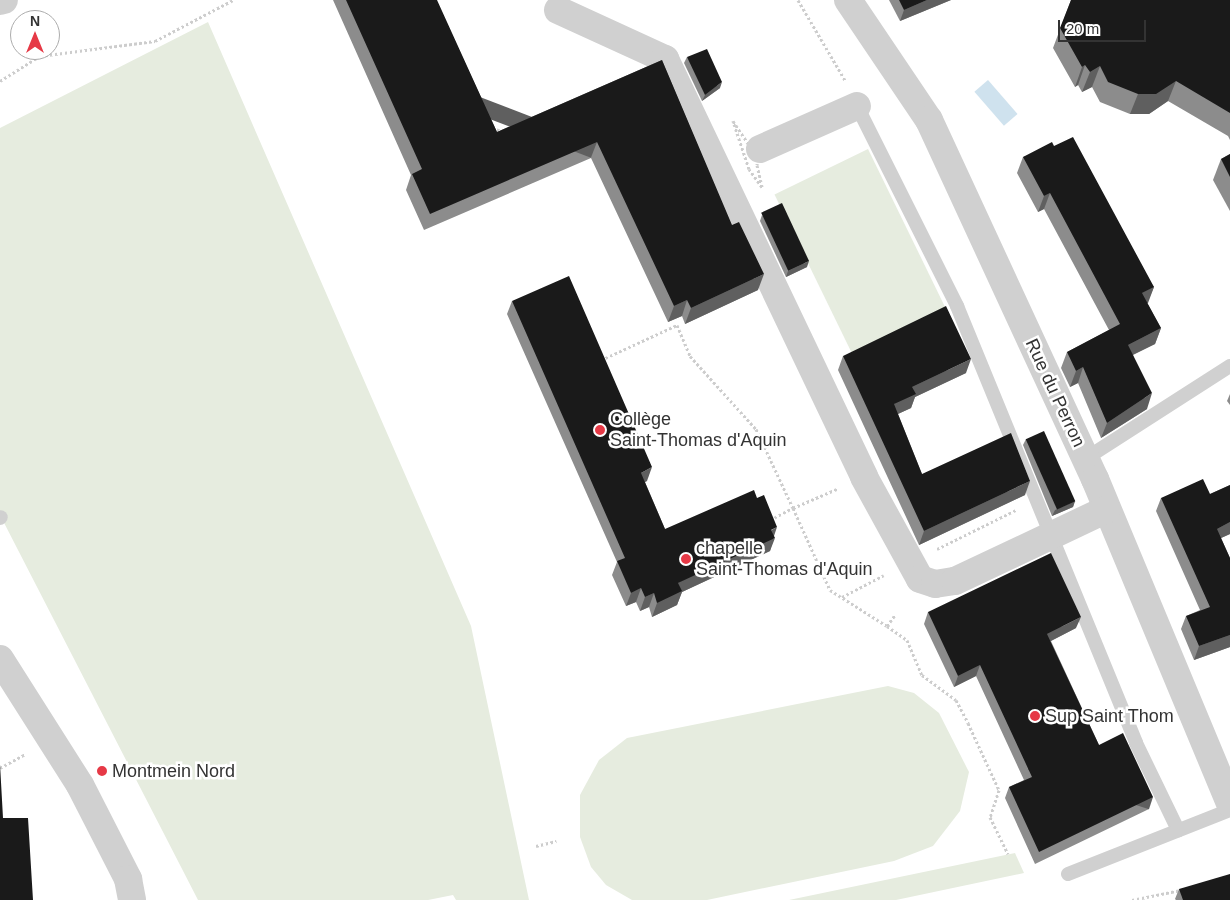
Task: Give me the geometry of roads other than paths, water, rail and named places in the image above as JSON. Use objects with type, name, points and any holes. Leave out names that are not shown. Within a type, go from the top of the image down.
[{"type":"street","name":"Rue du Perron","points":[[848,0],[929,120],[1085,459],[1230,803]]},
{"type":"street","points":[[558,10],[666,58],[742,160],[864,477],[920,580],[935,584],[955,582],[1051,532],[1107,509]]},
{"type":"street","points":[[742,160],[856,106]]},
{"type":"street","points":[[0,659],[80,785],[128,879],[132,900]]},
{"type":"lane","points":[[856,106],[934,255],[1051,532],[1136,742],[1178,830]]},
{"type":"lane","points":[[1085,459],[1230,366]]},
{"type":"lane","points":[[1068,874],[1230,810]]},
{"type":"water","points":[[988,80],[1018,114],[1004,126],[974,92]]},
{"type":"place","name":"Collège Saint-Thomas d'Aquin","points":[[600,430]]},
{"type":"place","name":"chapelle Saint-Thomas d'Aquin","points":[[686,559]]},
{"type":"place","name":"Sup Saint Thom","points":[[1035,716]]},
{"type":"place","name":"Montmein Nord","points":[[102,771]]}]
